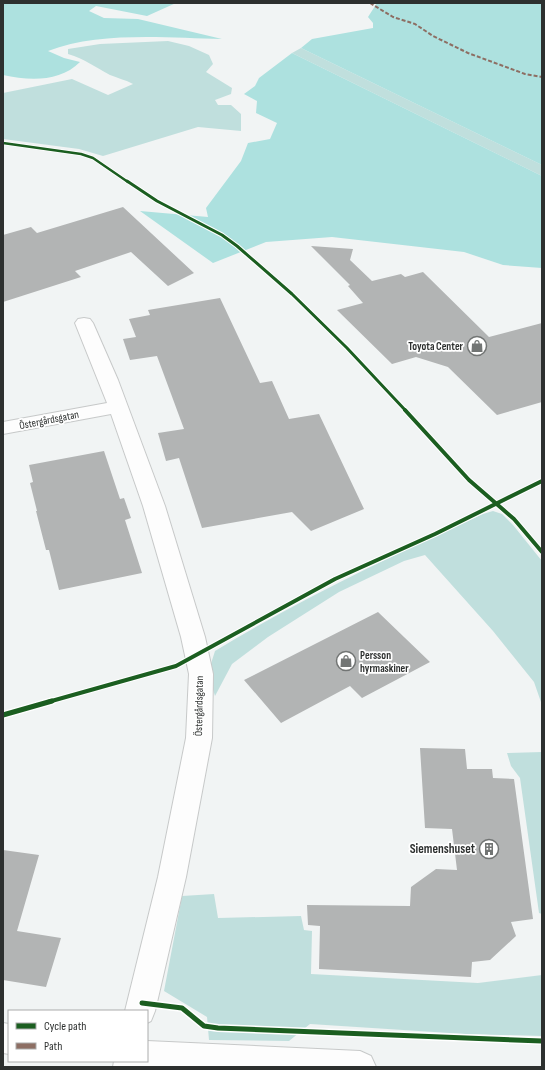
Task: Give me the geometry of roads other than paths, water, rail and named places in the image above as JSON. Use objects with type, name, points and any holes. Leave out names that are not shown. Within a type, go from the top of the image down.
[{"type":"street","name":"Östergårdsgatan","points":[[84,323],[118,407],[154,506],[193,637],[201,674],[199,738],[172,877],[140,1010]]},
{"type":"street","name":"Östergårdsgatan","points":[[3,428],[118,407]]},
{"type":"street","points":[[148,1056],[200,1060],[360,1067]]},
{"type":"place","name":"Toyota Center","points":[[477,346]]},
{"type":"place","name":"Persson hyrmaskiner","points":[[346,661]]},
{"type":"place","name":"Siemenshuset","points":[[489,849]]}]
